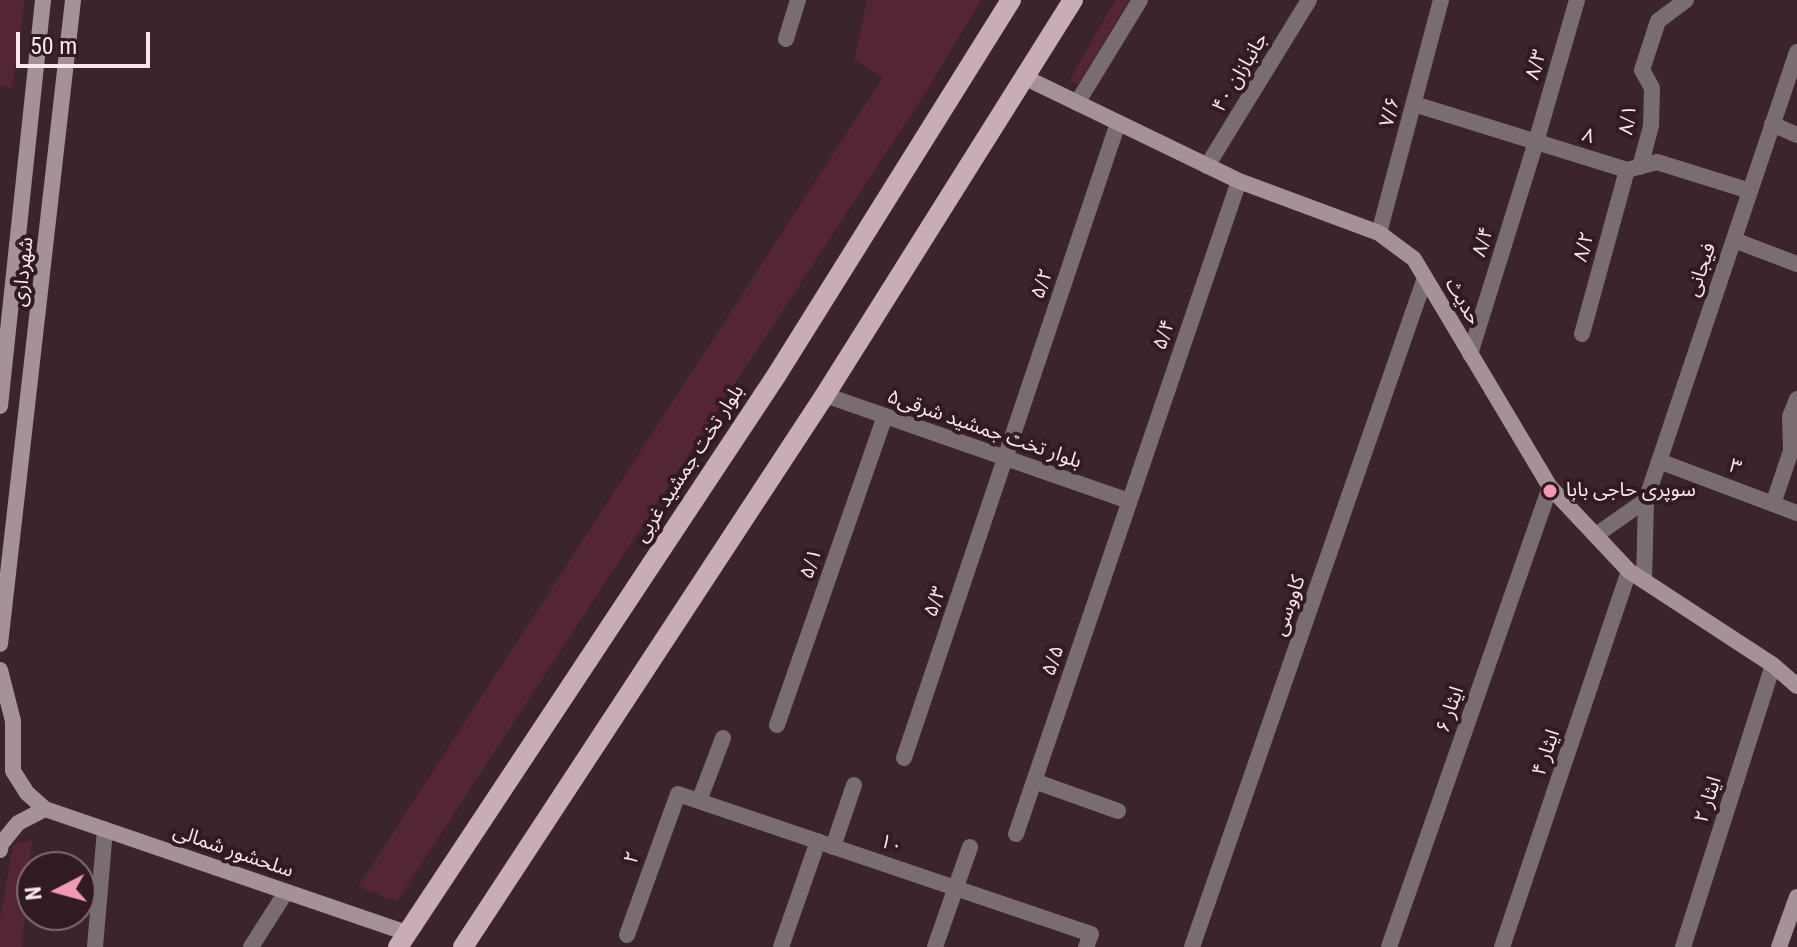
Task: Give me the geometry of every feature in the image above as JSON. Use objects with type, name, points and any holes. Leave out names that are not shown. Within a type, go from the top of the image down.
[{"type":"main road","name":"بلوار تخت جمشید غربی","points":[[403,940],[781,368],[1011,0]]},
{"type":"main road","points":[[469,946],[825,395],[1073,0]]},
{"type":"street","name":"شهرداری","points":[[0,406],[43,0]]},
{"type":"street","name":"شهرداری","points":[[0,644],[73,0]]},
{"type":"street","points":[[786,39],[798,0]]},
{"type":"street","points":[[1077,103],[1140,0]]},
{"type":"street","name":"۴۰ جانبازان","points":[[1207,166],[1309,0]]},
{"type":"street","name":"۷/۶","points":[[1379,233],[1441,0]]},
{"type":"street","name":"۸/۳","points":[[1536,142],[1577,0]]},
{"type":"street","name":"۸/۱","points":[[1634,168],[1651,126],[1652,88],[1642,70],[1658,21],[1686,0]]},
{"type":"street","name":"فیجانی","points":[[1644,581],[1646,500],[1797,52]]},
{"type":"street","name":"حدیث","points":[[1026,78],[1239,181],[1379,233],[1414,259],[1550,487],[1629,571],[1773,665],[1797,686]]},
{"type":"street","name":"۸","points":[[1414,104],[1536,142],[1634,168],[1657,162],[1750,191]]},
{"type":"street","name":"۵/۲","points":[[1005,458],[1118,123]]},
{"type":"street","points":[[1772,124],[1797,135]]},
{"type":"street","name":"۸/۴","points":[[1470,354],[1536,142]]},
{"type":"street","name":"۸/۲","points":[[1582,334],[1634,168]]},
{"type":"street","name":"۵/۴","points":[[1129,501],[1239,181]]},
{"type":"street","points":[[1734,240],[1797,264]]},
{"type":"street","name":"کاووسی","points":[[1192,947],[1425,278]]},
{"type":"street","name":"بلوار تخت جمشید شرقی۵","points":[[825,395],[1129,501]]},
{"type":"street","points":[[1773,504],[1791,451],[1790,417],[1797,399]]},
{"type":"street","name":"۵/۱","points":[[777,725],[885,416]]},
{"type":"street","name":"۵/۳","points":[[904,758],[1005,458]]},
{"type":"street","name":"۳","points":[[1659,461],[1797,513]]},
{"type":"street","name":"ایثار ۶","points":[[1389,947],[1550,487]]},
{"type":"street","points":[[1596,535],[1646,500]]},
{"type":"street","name":"۵/۵","points":[[1016,834],[1129,501]]},
{"type":"street","name":"ایثار ۴","points":[[1502,947],[1629,571]]},
{"type":"street","name":"ایثار ۲","points":[[1683,947],[1773,665]]},
{"type":"street","points":[[0,670],[13,721],[13,771],[27,793],[45,809],[18,823],[1,844],[0,850]]},
{"type":"street","points":[[699,801],[723,738]]},
{"type":"street","points":[[1034,781],[1118,811]]},
{"type":"street","points":[[781,947],[854,785]]},
{"type":"street","name":"۱۰","points":[[678,794],[956,888],[1088,941]]},
{"type":"street","name":"۲","points":[[627,935],[678,794]]},
{"type":"street","name":"سلحشور شمالی","points":[[45,809],[286,892],[403,940]]},
{"type":"street","points":[[95,947],[105,830]]},
{"type":"street","points":[[935,947],[970,847]]},
{"type":"street","points":[[251,947],[286,892]]},
{"type":"street","points":[[1779,947],[1797,900]]},
{"type":"shaded area","points":[[0,0],[25,0],[12,88],[0,85]]},
{"type":"shaded area","points":[[867,0],[981,0],[927,90],[397,901],[358,887],[883,77],[854,60]]},
{"type":"shaded area","points":[[1115,0],[1129,0],[1078,85],[1070,80]]},
{"type":"shaded area","points":[[32,840],[31,851],[16,851],[16,931],[23,931],[22,947],[0,947],[0,919],[13,845]]},
{"type":"place","name":"سوپری حاجی بابا","points":[[1550,491]]}]
